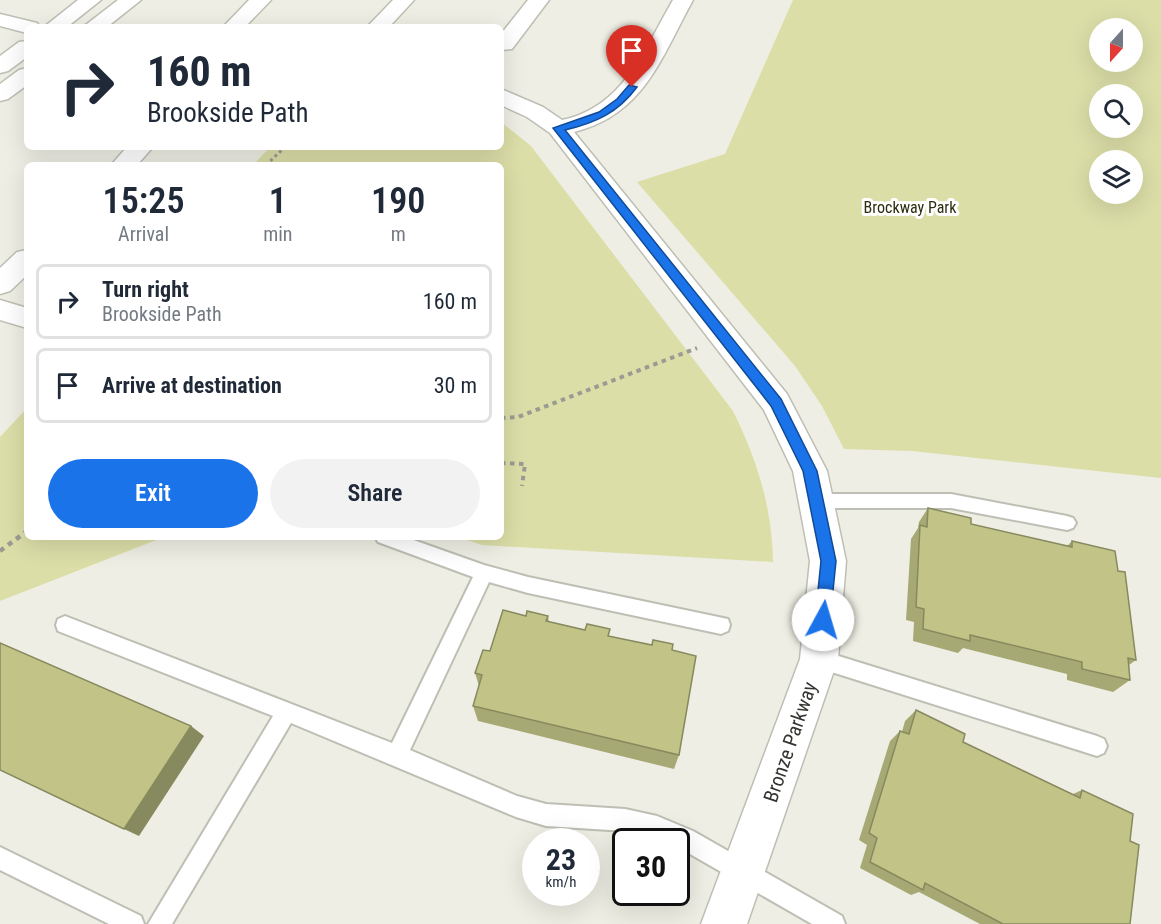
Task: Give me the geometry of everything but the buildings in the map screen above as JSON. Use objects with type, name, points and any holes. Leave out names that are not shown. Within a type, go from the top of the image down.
[{"type":"street","points":[[58,24],[91,0]]},
{"type":"street","points":[[97,24],[130,0]]},
{"type":"street","points":[[236,24],[261,0]]},
{"type":"street","points":[[380,24],[404,0]]},
{"type":"street","points":[[504,44],[539,0]]},
{"type":"street","points":[[558,128],[583,123],[603,114],[621,101],[632,87],[682,0]]},
{"type":"street","points":[[0,20],[24,26]]},
{"type":"street","points":[[0,66],[24,48]]},
{"type":"street","points":[[0,94],[24,77]]},
{"type":"street","name":"Bronze Parkway","points":[[504,97],[535,112],[558,128],[776,403],[810,471],[828,561],[819,658],[804,706],[724,924]]},
{"type":"street","points":[[126,162],[138,150]]},
{"type":"street","points":[[0,284],[24,262]]},
{"type":"street","points":[[0,310],[24,317]]},
{"type":"lane","points":[[816,501],[951,501],[1067,523]]},
{"type":"lane","points":[[392,540],[484,573],[528,585],[721,625]]},
{"type":"lane","points":[[397,755],[484,573]]},
{"type":"lane","points":[[65,625],[397,755],[516,806],[546,815],[625,820],[657,827],[686,839],[834,924]]},
{"type":"lane","points":[[819,658],[1097,746]]},
{"type":"lane","points":[[159,924],[287,712]]},
{"type":"lane","points":[[0,858],[133,924]]},
{"type":"path","points":[[269,162],[282,150]]},
{"type":"path","points":[[504,418],[518,417],[726,338]]},
{"type":"path","points":[[504,463],[525,464],[522,486]]},
{"type":"path","points":[[0,551],[24,533]]},
{"type":"green space","name":"Brockway Park","points":[[793,0],[1161,0],[1161,478],[912,451],[844,449],[822,406],[795,366],[637,182],[725,154]]},
{"type":"green space","points":[[504,124],[531,146],[733,411],[762,484],[770,522],[773,562],[482,545],[467,540],[504,540],[504,162],[256,162],[267,150],[504,150]]},
{"type":"green space","points":[[24,411],[24,540],[156,540],[0,601],[0,437]]},
{"type":"route","points":[[632,87],[621,101],[603,114],[583,123],[558,128],[776,403],[810,471],[828,561],[823,620]]}]
